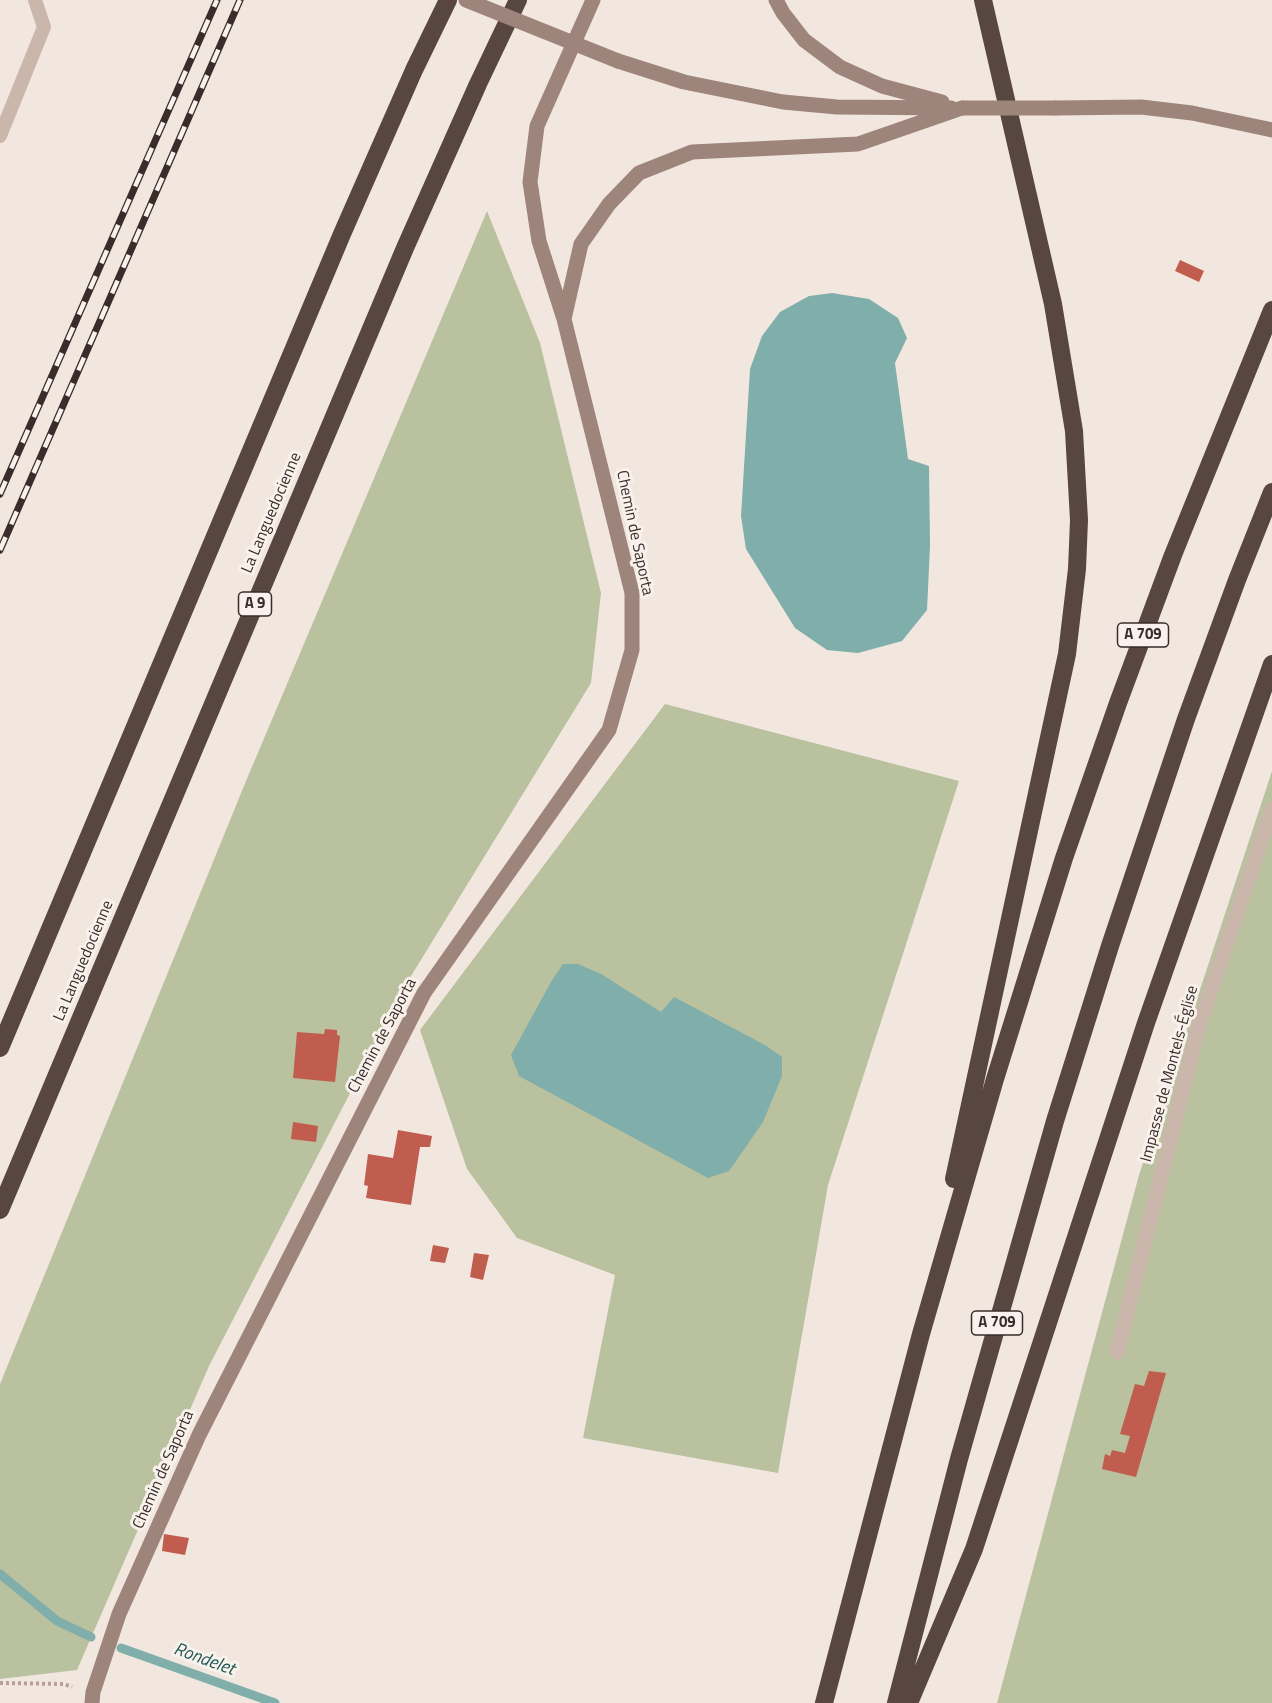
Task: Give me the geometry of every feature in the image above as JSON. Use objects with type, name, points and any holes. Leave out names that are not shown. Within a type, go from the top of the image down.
[{"type":"highway","points":[[0,1048],[342,234],[414,70],[448,0]]},
{"type":"highway","name":"La Languedocienne","points":[[0,1210],[405,248],[518,0]]},
{"type":"highway","points":[[921,1334],[1065,666],[1077,568],[1078,479],[1066,378],[1053,304],[983,0]]},
{"type":"highway","name":"A 709","points":[[824,1703],[921,1334],[995,1079],[1083,802],[1177,544],[1272,310]]},
{"type":"highway","name":"A 709","points":[[896,1703],[959,1459],[1055,1121],[1110,946],[1179,740],[1237,579],[1272,492]]},
{"type":"highway","points":[[909,1703],[974,1548],[1146,1023],[1272,664]]},
{"type":"street","points":[[466,0],[618,62],[684,82],[783,102],[837,107],[1141,107],[1192,112],[1265,128]]},
{"type":"street","name":"Chemin de Saporta","points":[[92,1698],[119,1614],[199,1435],[424,993],[609,730],[632,650],[632,593],[564,319],[538,241],[530,182],[537,126],[593,0]]},
{"type":"street","points":[[776,0],[804,40],[840,67],[882,86],[962,108]]},
{"type":"street","points":[[564,319],[581,244],[609,204],[639,173],[692,152],[858,144],[962,108]]},
{"type":"street","name":"Impasse de Montels-Église","points":[[1117,1352],[1198,1028],[1272,809]]},
{"type":"lane","points":[[0,136],[44,27],[35,0]]},
{"type":"path","points":[[0,1683],[64,1684],[92,1698]]},
{"type":"green space","points":[[487,211],[540,343],[601,593],[591,683],[408,981],[209,1366],[77,1670],[0,1679],[0,1384],[246,781]]},
{"type":"green space","points":[[665,704],[959,781],[828,1185],[778,1473],[583,1438],[615,1275],[517,1238],[467,1169],[420,1030]]},
{"type":"green space","points":[[1272,771],[1272,1703],[997,1703],[1139,1175]]},
{"type":"water","points":[[832,293],[869,299],[898,318],[907,338],[895,363],[908,459],[929,466],[930,546],[927,610],[902,641],[858,653],[827,650],[795,628],[746,549],[741,516],[750,369],[762,336],[780,312],[809,296]]},
{"type":"water","points":[[563,964],[578,964],[601,974],[661,1012],[674,997],[765,1045],[782,1057],[782,1076],[763,1122],[729,1171],[708,1178],[519,1076],[511,1055]]},
{"type":"building","points":[[1180,260],[1204,271],[1199,282],[1175,271]]},
{"type":"building","points":[[325,1029],[337,1030],[337,1035],[340,1036],[335,1082],[293,1078],[297,1032],[324,1034]]},
{"type":"building","points":[[293,1122],[318,1126],[316,1142],[291,1139]]},
{"type":"building","points":[[398,1130],[432,1136],[430,1147],[420,1147],[411,1205],[366,1198],[368,1186],[364,1185],[368,1154],[393,1158]]},
{"type":"building","points":[[433,1245],[449,1248],[445,1263],[430,1261]]},
{"type":"building","points":[[474,1253],[489,1255],[483,1280],[470,1277]]},
{"type":"building","points":[[1149,1371],[1166,1373],[1136,1477],[1102,1469],[1105,1454],[1110,1456],[1112,1450],[1125,1453],[1130,1436],[1120,1434],[1135,1384],[1144,1386]]},
{"type":"building","points":[[164,1534],[189,1538],[185,1555],[162,1551]]},
{"type":"waterway","points":[[0,1574],[57,1621],[91,1637]]},
{"type":"waterway","name":"Rondelet","points":[[121,1648],[275,1703]]},
{"type":"railway","points":[[0,494],[217,0]]},
{"type":"railway","points":[[0,550],[240,0]]}]
